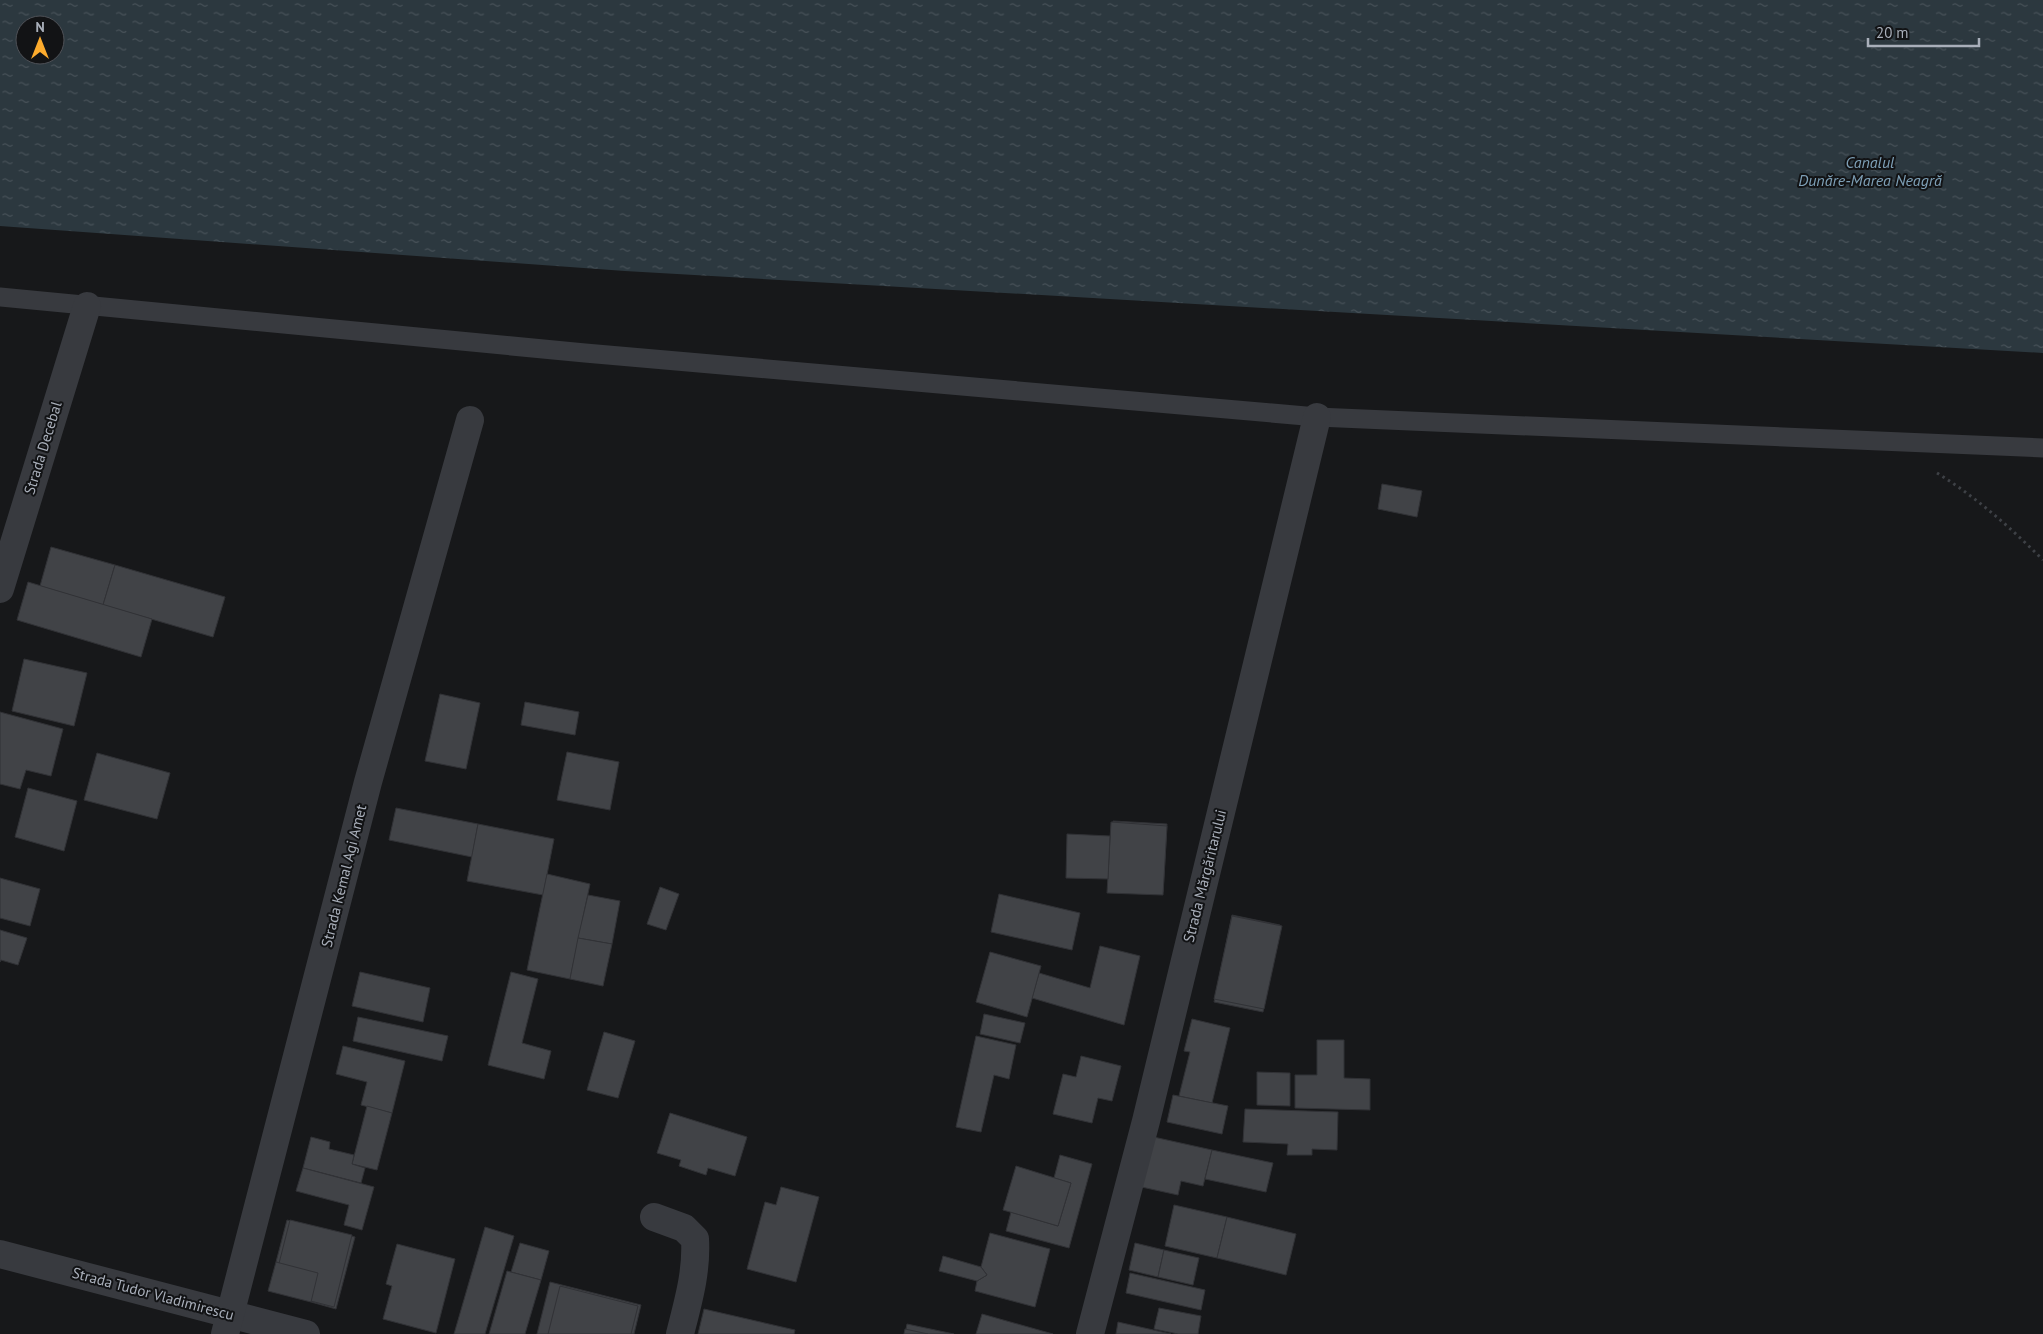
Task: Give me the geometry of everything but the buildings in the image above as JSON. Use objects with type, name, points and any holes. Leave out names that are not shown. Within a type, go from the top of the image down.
[{"type":"street","name":"Strada Decebal","points":[[0,589],[87,306]]},
{"type":"street","name":"Strada Mărgăritarului","points":[[1090,1334],[1146,1121],[1317,417]]},
{"type":"street","name":"Strada Kemal Agi Amet","points":[[228,1324],[368,782],[470,420]]},
{"type":"street","points":[[654,1217],[684,1228],[695,1239],[696,1256],[692,1284],[680,1334]]},
{"type":"street","name":"Strada Tudor Vladimirescu","points":[[0,1254],[228,1324],[306,1334]]},
{"type":"lane","points":[[0,297],[987,389],[1317,417],[2043,448]]},
{"type":"path","points":[[1933,471],[1958,486],[2017,534],[2043,560]]},
{"type":"water","name":"Canalul Dunăre-Marea Neagră","points":[[0,0],[2043,0],[2043,353],[625,271],[0,226]]}]
